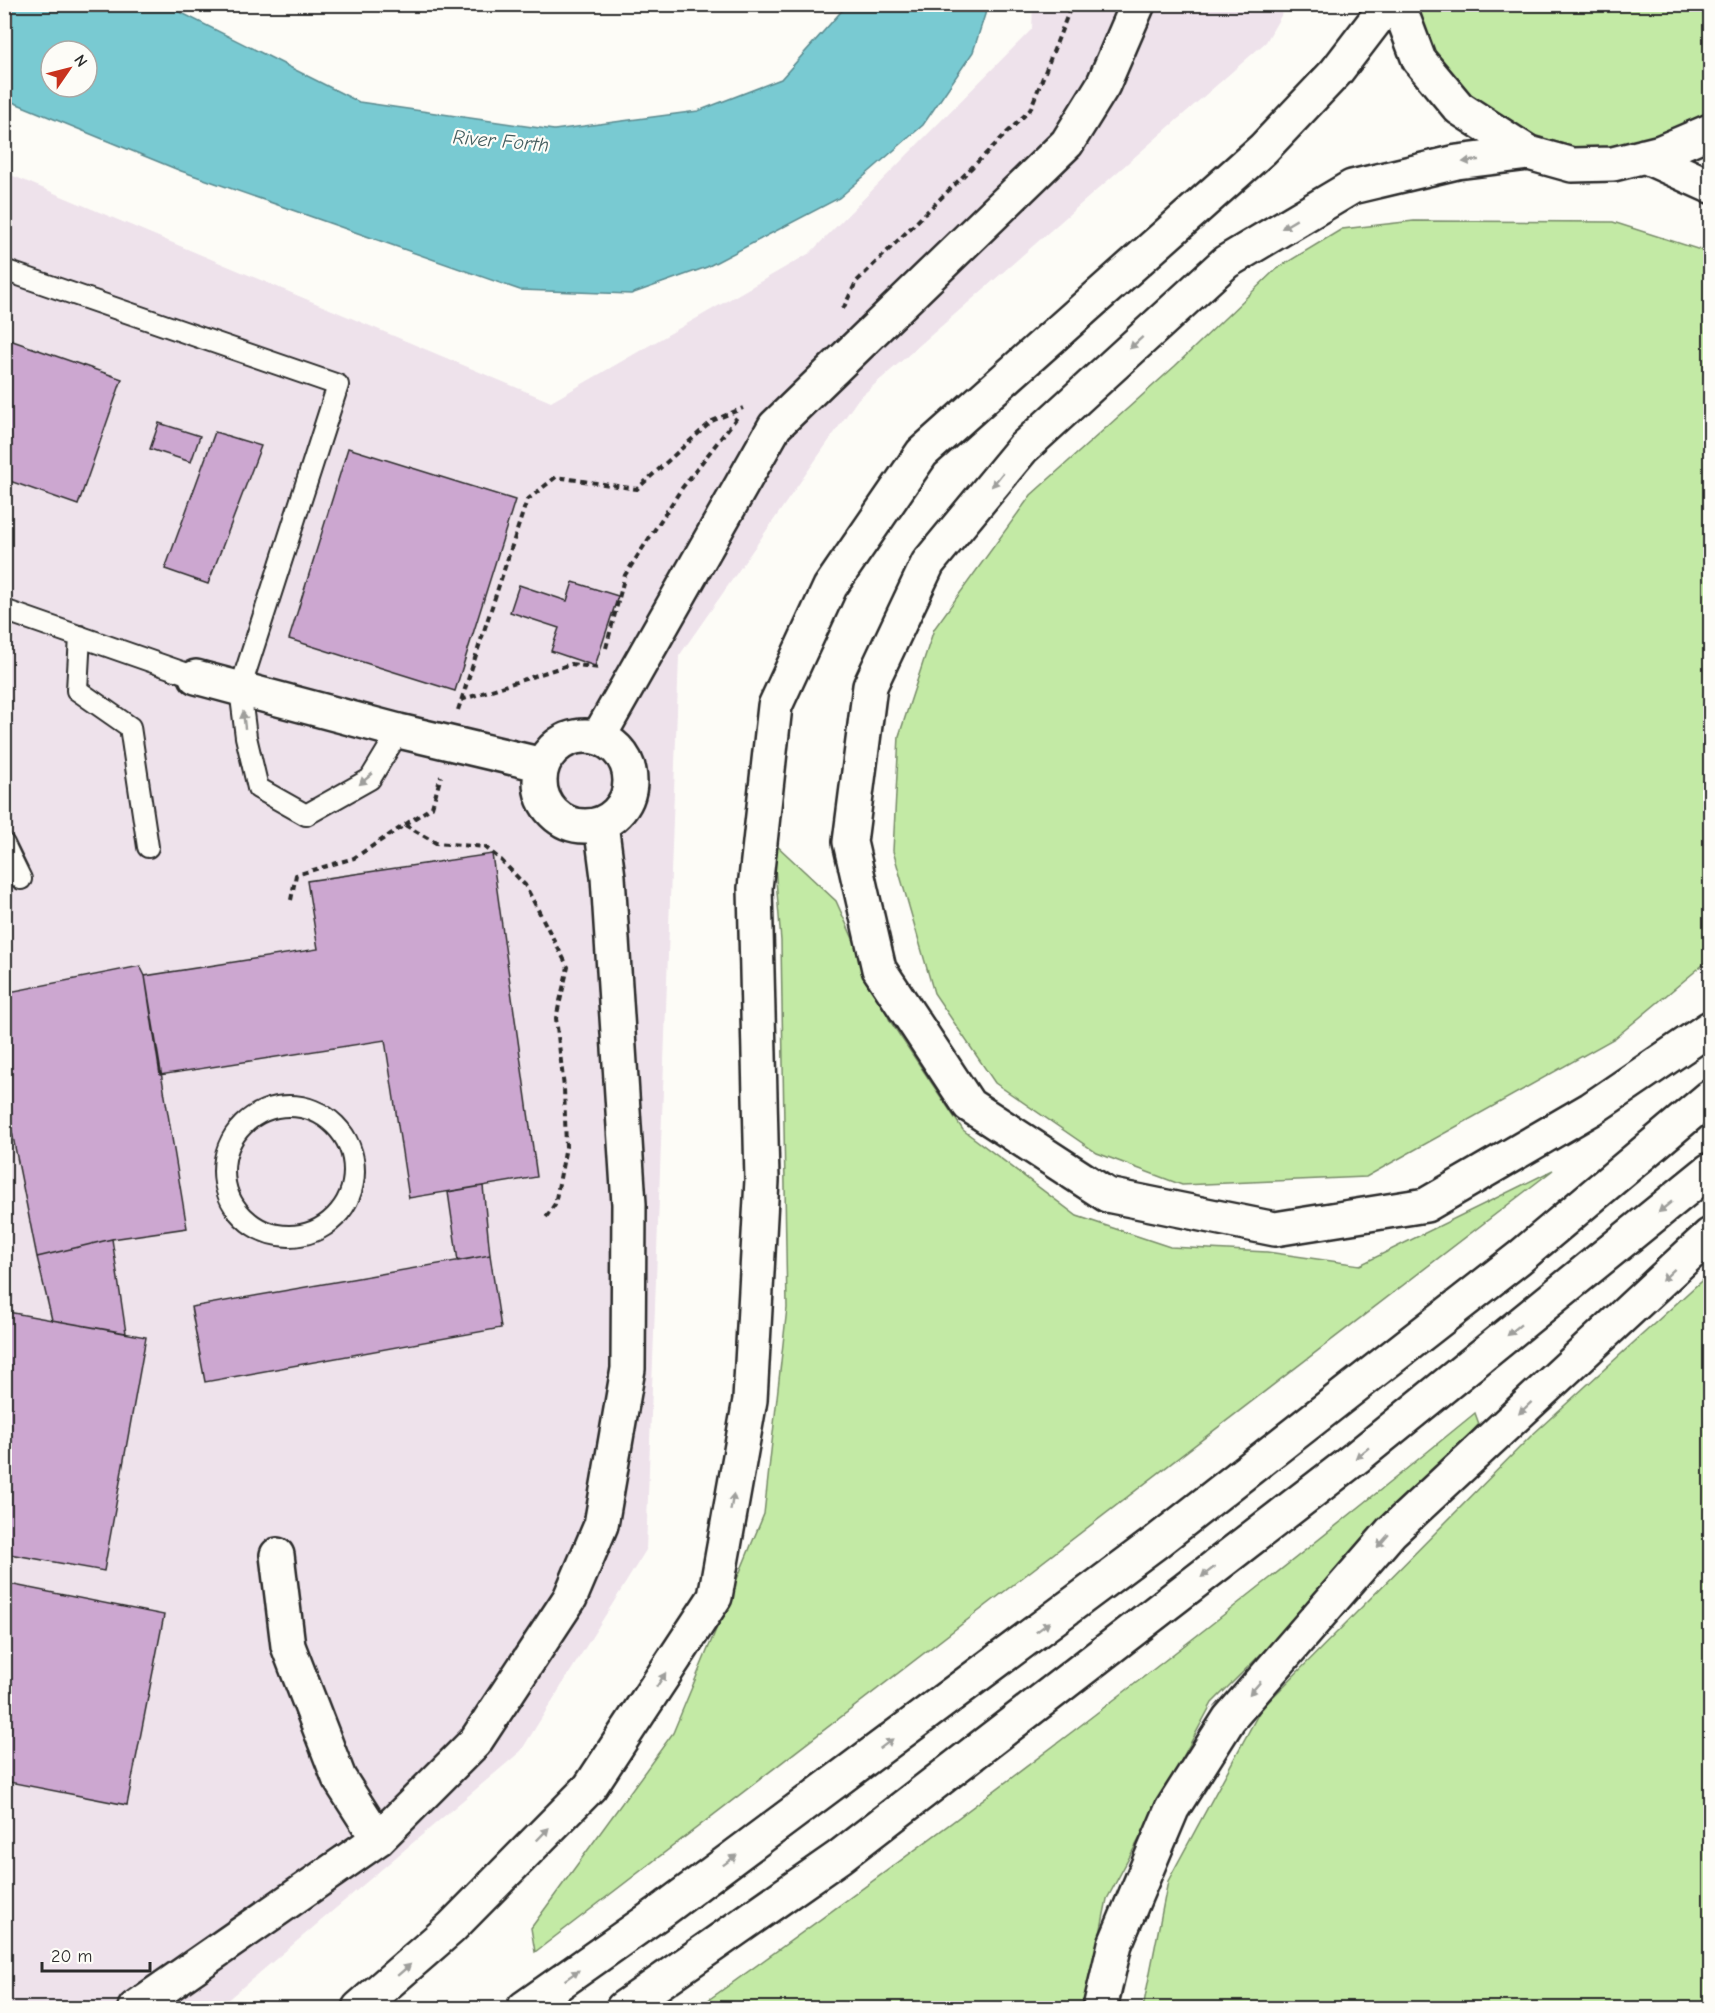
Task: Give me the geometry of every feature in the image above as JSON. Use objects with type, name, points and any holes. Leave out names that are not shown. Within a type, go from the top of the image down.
[{"type":"main road","points":[[598,738],[775,426],[1067,143],[1103,85],[1138,4]]},
{"type":"main road","points":[[359,2008],[451,1928],[590,1787],[715,1597],[750,1400],[762,1180],[755,888],[773,718],[775,706],[830,587],[922,453],[1263,149],[1336,72],[1388,4]]},
{"type":"main road","points":[[1398,4],[1419,60],[1459,108],[1529,153],[1572,165],[1613,164],[1644,156],[1710,131]]},
{"type":"main road","points":[[1529,153],[1457,162],[1352,187],[1226,262],[1023,448],[928,563],[870,686],[850,842],[879,969],[969,1105],[1107,1195],[1275,1229],[1426,1205],[1591,1109],[1710,1028]]},
{"type":"main road","points":[[1644,156],[1710,186]]},
{"type":"main road","points":[[195,677],[399,731],[543,765]]},
{"type":"main road","points":[[579,736],[598,738],[612,745],[623,756],[629,771],[630,786],[624,804],[614,816],[601,824],[576,826],[561,820],[549,809],[542,795],[540,780],[543,765],[551,751],[564,741],[579,736]]},
{"type":"main road","points":[[135,2008],[378,1839],[475,1742],[570,1598],[600,1525],[628,1369],[629,1204],[608,877],[601,824]]},
{"type":"main road","points":[[524,2008],[663,1910],[1155,1543],[1519,1258],[1710,1097]]},
{"type":"main road","points":[[623,2008],[839,1857],[1357,1457],[1710,1170]]},
{"type":"main road","points":[[1100,2008],[1115,1944],[1172,1809],[1229,1719],[1391,1532],[1710,1235]]},
{"type":"main road","points":[[277,1555],[288,1646],[339,1778],[378,1839]]},
{"type":"lane","points":[[4,270],[338,385],[240,689],[246,737],[258,788],[306,815],[370,779],[399,731]]},
{"type":"lane","points":[[4,610],[195,677]]},
{"type":"lane","points":[[80,636],[77,690],[130,727],[148,847]]},
{"type":"lane","points":[[4,844],[21,879]]},
{"type":"lane","points":[[295,1107],[316,1112],[334,1124],[347,1143],[354,1177],[348,1199],[332,1221],[312,1233],[290,1237],[262,1231],[244,1218],[232,1202],[224,1181],[228,1148],[240,1128],[253,1117],[274,1108],[295,1107]]},
{"type":"path","points":[[841,312],[856,282],[1030,110],[1072,4]]},
{"type":"path","points":[[291,900],[296,875],[354,858],[432,807],[460,700],[526,500],[556,477],[637,489],[712,421],[744,408],[682,488],[625,575],[600,668],[571,664],[460,700]]},
{"type":"path","points":[[405,825],[436,843],[485,847],[501,860],[525,885],[568,967],[556,1018],[564,1088],[566,1147],[555,1204],[546,1217]]},
{"type":"shaded area","points":[[1033,5],[1287,5],[1266,42],[858,399],[679,656],[646,1550],[521,1751],[218,2008],[5,2008],[4,172],[551,402],[810,253],[1032,29]]},
{"type":"green space","points":[[1416,5],[1710,5],[1710,112],[1672,134],[1587,151],[1527,133],[1465,102],[1419,27]]},
{"type":"green space","points":[[1414,221],[1613,222],[1710,253],[1710,959],[1615,1038],[1366,1177],[1182,1185],[1097,1153],[995,1083],[934,993],[893,851],[899,736],[934,629],[1031,495],[1175,366],[1276,269],[1342,229]]},
{"type":"green space","points":[[773,842],[836,901],[890,1021],[963,1130],[1077,1216],[1170,1247],[1267,1252],[1360,1265],[1553,1170],[535,1952],[531,1928],[673,1733],[764,1514],[787,1308],[781,941]]},
{"type":"green space","points":[[1710,1273],[1710,2008],[1143,2008],[1168,1881],[1261,1709],[1531,1436]]},
{"type":"green space","points":[[1475,1413],[1479,1424],[1335,1580],[1212,1703],[1107,1899],[1085,2008],[697,2008],[994,1791],[1091,1717],[1285,1567]]},
{"type":"water","name":"River Forth","points":[[4,5],[166,5],[359,102],[554,130],[698,111],[781,79],[847,5],[988,5],[973,52],[923,125],[839,198],[707,267],[631,294],[520,290],[181,171],[5,99]]},
{"type":"building","points":[[4,338],[122,379],[78,505],[4,479]]},
{"type":"building","points":[[159,423],[200,436],[191,462],[150,449]]},
{"type":"building","points":[[215,432],[261,446],[208,584],[165,569]]},
{"type":"building","points":[[348,448],[515,500],[455,691],[289,639]]},
{"type":"building","points":[[573,582],[618,596],[595,666],[551,651],[559,628],[510,612],[519,585],[567,601]]},
{"type":"building","points":[[492,854],[537,1177],[409,1198],[385,1040],[160,1075],[145,976],[318,949],[307,881]]},
{"type":"building","points":[[140,966],[145,976],[187,1228],[112,1239],[37,1257],[4,1092],[4,993]]},
{"type":"building","points":[[483,1186],[490,1255],[458,1261],[448,1192]]},
{"type":"building","points":[[112,1239],[126,1333],[52,1320],[37,1257]]},
{"type":"building","points":[[490,1255],[501,1328],[205,1382],[191,1307]]},
{"type":"building","points":[[8,1312],[146,1337],[104,1571],[4,1553],[4,1330]]},
{"type":"building","points":[[4,1583],[164,1615],[127,1805],[4,1781]]}]
